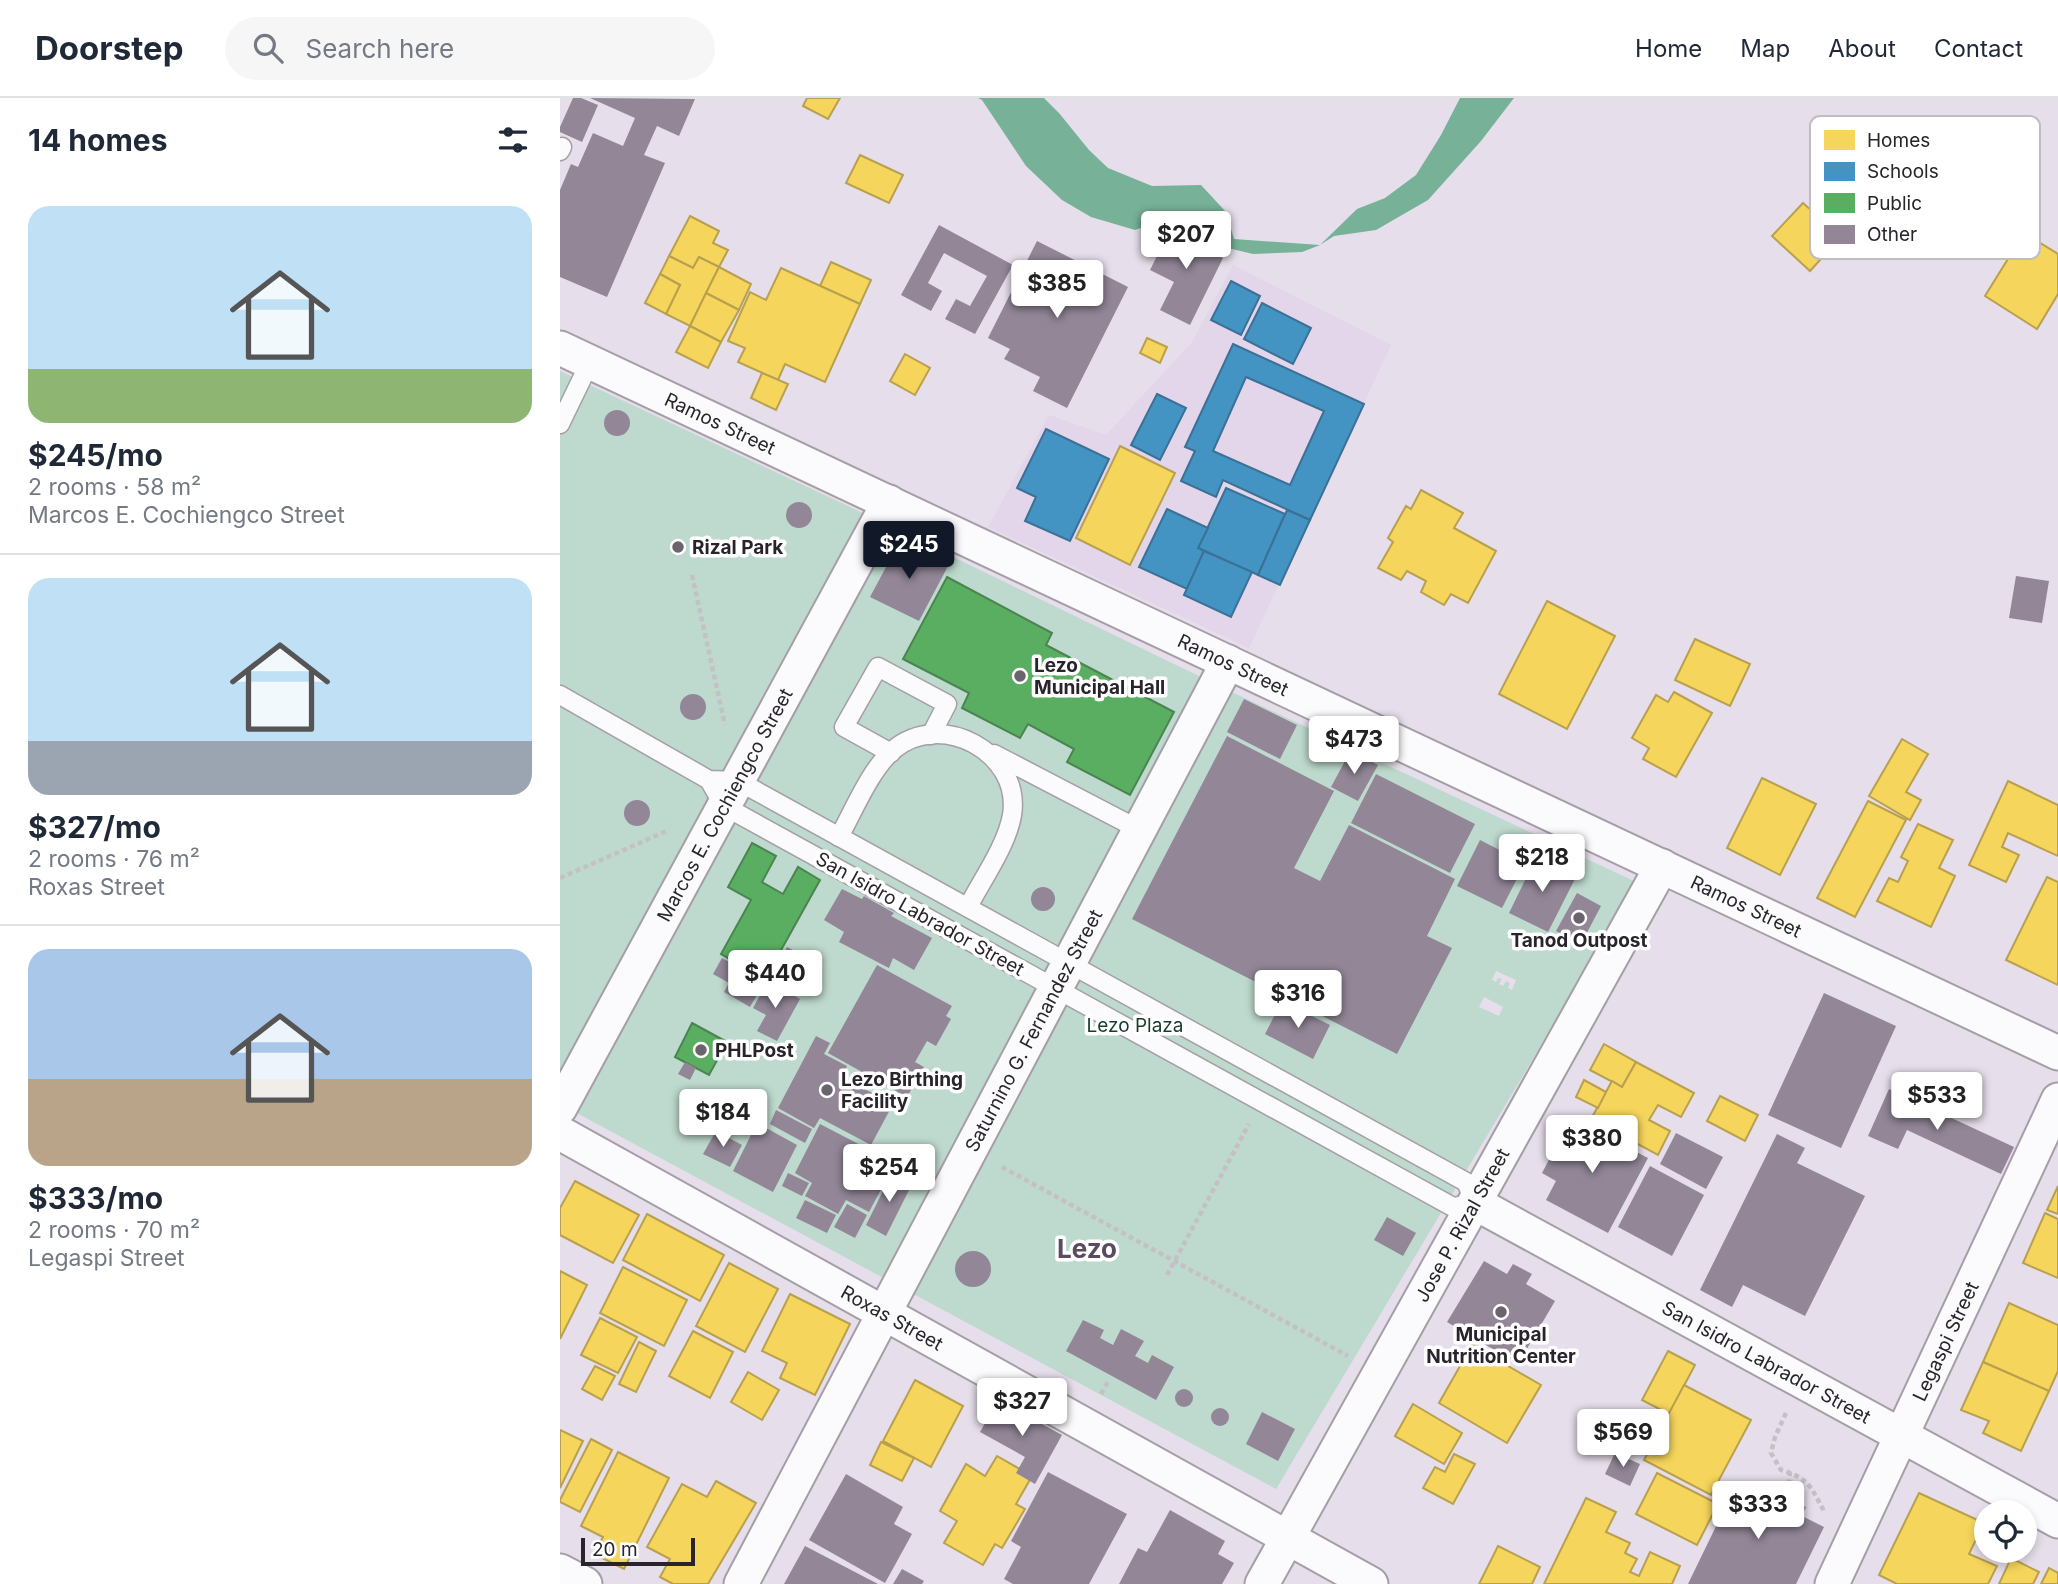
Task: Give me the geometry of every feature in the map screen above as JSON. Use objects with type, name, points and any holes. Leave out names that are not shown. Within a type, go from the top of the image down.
[{"type":"street","name":"Ramos Street","points":[[560,348],[2058,1053]]},
{"type":"street","name":"Marcos E. Cochiengco Street","points":[[560,1108],[724,789],[889,502]]},
{"type":"street","name":"Saturnino G. Fernandez Street","points":[[741,1584],[1228,662]]},
{"type":"street","name":"Jose P. Rizal Street","points":[[1262,1584],[1662,866]]},
{"type":"street","name":"Legaspi Street","points":[[1832,1584],[2058,1100]]},
{"type":"street","name":"Roxas Street","points":[[560,1133],[1371,1584]]},
{"type":"street","name":"San Isidro Labrador Street","points":[[1475,1203],[2058,1521]]},
{"type":"street","points":[[560,1571],[585,1584]]},
{"type":"lane","points":[[560,424],[590,362]]},
{"type":"lane","points":[[891,753],[844,727],[878,667],[947,704],[931,735]]},
{"type":"lane","name":"San Isidro Labrador Street","points":[[560,695],[724,789],[1063,976],[1466,1182],[1475,1203],[1453,1207],[1261,1102],[1063,976],[968,907],[839,836],[724,789]]},
{"type":"lane","points":[[839,836],[878,767],[891,753],[910,740],[943,734],[965,739],[1140,830]]},
{"type":"lane","points":[[968,907],[1006,836],[1012,813],[1010,789],[1001,767],[985,749]]},
{"type":"path","points":[[692,575],[724,789]]},
{"type":"path","points":[[560,878],[673,828]]},
{"type":"path","points":[[1167,1275],[1261,1102]]},
{"type":"path","points":[[971,1150],[1379,1373]]},
{"type":"path","points":[[1802,1381],[1774,1437],[1771,1453],[1781,1470],[1800,1475],[1808,1483],[1828,1518]]},
{"type":"path","points":[[1788,1493],[1790,1472]]},
{"type":"shaded area","points":[[978,98],[1044,98],[1108,168],[1152,186],[1201,185],[1226,212],[1234,239],[1320,245],[1302,252],[1253,254],[1228,248],[1213,226],[1190,217],[1164,220],[1135,230],[1091,217],[1062,200],[1026,166],[982,100]]},
{"type":"shaded area","points":[[1460,98],[1514,98],[1481,141],[1428,200],[1376,230],[1334,236],[1320,245],[1357,209],[1385,198],[1416,175]]},
{"type":"shaded area","points":[[1233,265],[1391,345],[1249,648],[988,527],[1049,415],[1106,435],[1192,342]]},
{"type":"green space","name":"Lezo Plaza","points":[[560,371],[1638,883],[1276,1489],[560,1104]],"holes":[[[1496,971],[1516,980],[1512,990],[1508,988],[1510,983],[1506,981],[1503,986],[1499,984],[1502,979],[1498,978],[1496,982],[1492,980]],[[1484,997],[1503,1007],[1499,1016],[1479,1007]]]},
{"type":"building: Homes","points":[[807,98],[840,98],[828,119],[803,106]]},
{"type":"building: Homes","points":[[860,155],[903,175],[889,203],[846,183]]},
{"type":"building: Homes","points":[[1803,203],[1810,209],[1810,259],[1821,259],[1810,271],[1772,236]]},
{"type":"building: Homes","points":[[690,216],[719,231],[713,243],[728,250],[719,267],[699,257],[693,268],[669,256]]},
{"type":"building: Homes","points":[[2040,243],[2058,254],[2058,294],[2037,329],[1985,296],[2008,259],[2040,259]]},
{"type":"building: Homes","points":[[669,256],[693,268],[699,257],[719,267],[690,326],[666,314],[680,285],[660,274]]},
{"type":"building: Homes","points":[[831,262],[871,280],[860,304],[820,286]]},
{"type":"building: Homes","points":[[719,267],[751,284],[739,310],[706,293]]},
{"type":"building: Homes","points":[[781,268],[860,304],[825,382],[785,364],[778,380],[738,362],[745,348],[728,341],[750,292],[766,300]]},
{"type":"building: Homes","points":[[660,274],[680,285],[666,314],[645,303]]},
{"type":"building: Homes","points":[[706,293],[739,310],[721,342],[690,326]]},
{"type":"building: Homes","points":[[690,326],[721,342],[708,368],[676,352]]},
{"type":"building: Homes","points":[[1147,338],[1167,347],[1160,363],[1140,353]]},
{"type":"building: Homes","points":[[905,354],[930,368],[915,395],[890,381]]},
{"type":"building: Homes","points":[[762,373],[788,384],[776,410],[751,398]]},
{"type":"building: Homes","points":[[1120,446],[1175,473],[1130,565],[1076,538]]},
{"type":"building: Homes","points":[[1421,490],[1463,513],[1454,528],[1496,551],[1468,603],[1451,594],[1444,605],[1421,592],[1426,581],[1407,571],[1401,580],[1378,568],[1393,542],[1388,538],[1406,506],[1411,509]]},
{"type":"building: Homes","points":[[1547,601],[1615,636],[1567,729],[1499,694]]},
{"type":"building: Homes","points":[[1695,639],[1750,664],[1730,706],[1675,680]]},
{"type":"building: Homes","points":[[1674,692],[1712,713],[1676,777],[1643,759],[1649,748],[1632,738],[1656,695],[1668,702]]},
{"type":"building: Homes","points":[[1902,739],[1928,754],[1906,792],[1921,800],[1910,820],[1869,796]]},
{"type":"building: Homes","points":[[1762,778],[1816,804],[1780,875],[1727,848]]},
{"type":"building: Homes","points":[[2008,781],[2058,805],[2058,856],[2008,833],[2002,847],[2019,855],[2006,882],[1969,865]]},
{"type":"building: Homes","points":[[1868,801],[1906,820],[1855,917],[1817,898]]},
{"type":"building: Homes","points":[[1918,824],[1953,840],[1939,868],[1955,876],[1931,927],[1877,901],[1889,878],[1898,882],[1908,861],[1901,857]]},
{"type":"building: Homes","points":[[2047,877],[2058,882],[2058,985],[2006,960]]},
{"type":"building: Homes","points":[[1604,1044],[1636,1062],[1622,1087],[1590,1070]]},
{"type":"building: Homes","points":[[1636,1062],[1694,1093],[1681,1117],[1658,1105],[1649,1120],[1670,1131],[1658,1155],[1591,1119],[1612,1081],[1622,1087]]},
{"type":"building: Homes","points":[[1584,1080],[1606,1092],[1598,1108],[1576,1097]]},
{"type":"building: Homes","points":[[1720,1096],[1758,1115],[1745,1141],[1707,1121]]},
{"type":"building: Homes","points":[[575,1181],[639,1215],[613,1263],[560,1235],[560,1208]]},
{"type":"building: Homes","points":[[2058,1186],[2058,1214],[2047,1210]]},
{"type":"building: Homes","points":[[2045,1213],[2058,1219],[2058,1278],[2023,1263]]},
{"type":"building: Homes","points":[[647,1214],[724,1255],[700,1301],[623,1260]]},
{"type":"building: Homes","points":[[729,1263],[778,1289],[745,1352],[696,1326]]},
{"type":"building: Homes","points":[[623,1267],[687,1300],[664,1346],[600,1313]]},
{"type":"building: Homes","points":[[560,1271],[587,1285],[560,1339]]},
{"type":"building: Homes","points":[[790,1294],[850,1324],[815,1395],[780,1378],[787,1363],[762,1351]]},
{"type":"building: Homes","points":[[2009,1303],[2058,1325],[2058,1371],[2049,1391],[1983,1362]]},
{"type":"building: Homes","points":[[600,1318],[637,1337],[618,1373],[581,1355]]},
{"type":"building: Homes","points":[[693,1331],[733,1352],[710,1398],[669,1376]]},
{"type":"building: Homes","points":[[639,1342],[656,1351],[636,1392],[619,1384]]},
{"type":"building: Homes","points":[[1472,1345],[1541,1385],[1507,1443],[1439,1403]]},
{"type":"building: Homes","points":[[1668,1351],[1695,1365],[1669,1414],[1642,1400]]},
{"type":"building: Homes","points":[[1983,1362],[2049,1391],[2021,1451],[1983,1433],[1989,1421],[1961,1410]]},
{"type":"building: Homes","points":[[595,1366],[615,1376],[602,1400],[582,1389]]},
{"type":"building: Homes","points":[[748,1372],[779,1390],[762,1420],[731,1402]]},
{"type":"building: Homes","points":[[915,1380],[963,1406],[931,1467],[883,1441]]},
{"type":"building: Homes","points":[[1684,1385],[1751,1420],[1711,1495],[1644,1460]]},
{"type":"building: Homes","points":[[1413,1404],[1462,1433],[1444,1464],[1395,1436]]},
{"type":"building: Homes","points":[[560,1430],[583,1441],[560,1488]]},
{"type":"building: Homes","points":[[591,1439],[612,1450],[580,1512],[560,1500]]},
{"type":"building: Homes","points":[[881,1442],[914,1458],[902,1481],[870,1465]]},
{"type":"building: Homes","points":[[618,1452],[669,1478],[624,1569],[594,1554],[603,1537],[581,1526]]},
{"type":"building: Homes","points":[[1454,1454],[1475,1464],[1453,1504],[1423,1488],[1435,1467],[1445,1472]]},
{"type":"building: Homes","points":[[997,1456],[1032,1476],[1016,1504],[1025,1509],[1002,1548],[995,1544],[983,1565],[944,1543],[957,1521],[940,1511],[966,1464],[985,1476]]},
{"type":"building: Homes","points":[[1657,1473],[1718,1504],[1697,1545],[1636,1514]]},
{"type":"building: Homes","points":[[716,1481],[756,1503],[708,1584],[673,1584],[660,1577],[670,1559],[647,1547],[682,1484],[707,1497]]},
{"type":"building: Homes","points":[[1919,1493],[1974,1518],[1974,1544],[1969,1554],[1974,1556],[1974,1563],[1997,1566],[1988,1584],[1897,1584],[1879,1575]]},
{"type":"building: Homes","points":[[1586,1498],[1616,1512],[1606,1532],[1630,1543],[1625,1553],[1637,1559],[1630,1572],[1639,1576],[1650,1552],[1680,1566],[1672,1584],[1544,1584]]},
{"type":"building: Homes","points":[[1498,1546],[1540,1567],[1532,1584],[1479,1584]]},
{"type":"building: Homes","points":[[2009,1563],[2021,1563],[2039,1572],[2033,1584],[1999,1584]]},
{"type":"building: Homes","points":[[2049,1568],[2058,1573],[2058,1584],[2041,1584]]},
{"type":"building: Schools","points":[[1231,281],[1260,296],[1241,335],[1211,320]]},
{"type":"building: Schools","points":[[1262,303],[1311,328],[1293,364],[1244,339]]},
{"type":"building: Schools","points":[[1233,344],[1364,404],[1310,520],[1223,480],[1216,497],[1181,481],[1195,451],[1185,447]],"holes":[[[1246,377],[1324,411],[1290,485],[1213,451]]]},
{"type":"building: Schools","points":[[1157,394],[1186,408],[1160,460],[1131,445]]},
{"type":"building: Schools","points":[[1046,429],[1109,459],[1070,541],[1025,521],[1036,497],[1017,488]]},
{"type":"building: Schools","points":[[1226,488],[1285,514],[1258,575],[1198,548]]},
{"type":"building: Schools","points":[[1167,509],[1208,528],[1198,548],[1204,551],[1187,589],[1139,567]]},
{"type":"building: Schools","points":[[1287,510],[1310,520],[1280,585],[1258,575]]},
{"type":"building: Schools","points":[[1204,551],[1252,572],[1231,617],[1184,595]]},
{"type":"building: Public","name":"Lezo Municipal Hall","points":[[947,577],[1052,633],[1046,645],[1174,712],[1130,795],[1067,762],[1074,749],[1028,724],[1020,738],[962,708],[969,693],[903,659]]},
{"type":"building: Public","points":[[752,843],[776,856],[762,882],[783,894],[798,867],[820,880],[765,979],[721,954],[751,900],[728,887]]},
{"type":"building: Public","points":[[692,1023],[727,1042],[709,1075],[675,1057]]},
{"type":"building: Other","points":[[573,98],[581,98],[598,105],[582,142],[560,132]]},
{"type":"building: Other","points":[[590,98],[695,99],[679,136],[657,126],[644,155],[665,163],[607,297],[560,277],[560,190],[571,164],[578,167],[593,133],[623,146],[635,118]]},
{"type":"building: Other","points":[[1174,222],[1210,240],[1205,249],[1223,258],[1190,325],[1160,310],[1174,282],[1150,270]]},
{"type":"building: Other","points":[[939,225],[1013,265],[975,334],[945,319],[956,299],[970,306],[987,276],[944,253],[928,283],[942,291],[931,311],[901,295]]},
{"type":"building: Other","points":[[1037,241],[1128,287],[1067,408],[1033,391],[1040,377],[1004,359],[1010,349],[988,338]]},
{"type":"building: Other","points":[[617,410],[626,414],[630,423],[626,432],[617,436],[608,432],[604,423],[608,414]]},
{"type":"building: Other","points":[[799,502],[808,506],[812,515],[808,524],[799,528],[790,524],[786,515],[790,506]]},
{"type":"building: Other","points":[[900,541],[948,566],[919,621],[870,597]]},
{"type":"building: Other","points":[[2016,576],[2049,581],[2042,623],[2009,618]]},
{"type":"building: Other","points":[[693,694],[702,698],[706,707],[702,716],[693,720],[684,716],[680,707],[684,698]]},
{"type":"building: Other","points":[[1244,699],[1297,725],[1280,759],[1227,732]]},
{"type":"building: Other","points":[[1227,736],[1334,791],[1294,868],[1320,881],[1349,825],[1455,879],[1427,936],[1452,948],[1397,1054],[1132,919]]},
{"type":"building: Other","points":[[1351,750],[1378,765],[1358,801],[1331,787]]},
{"type":"building: Other","points":[[1376,774],[1475,824],[1450,873],[1351,823]]},
{"type":"building: Other","points":[[637,800],[646,804],[650,813],[646,822],[637,826],[628,822],[624,813],[628,804]]},
{"type":"building: Other","points":[[1480,840],[1525,863],[1502,908],[1457,886]]},
{"type":"building: Other","points":[[1535,851],[1552,859],[1545,874],[1558,879],[1564,866],[1578,873],[1548,932],[1509,913],[1532,866],[1528,865]]},
{"type":"building: Other","points":[[1043,887],[1052,890],[1055,899],[1052,908],[1043,911],[1034,908],[1031,899],[1034,890]]},
{"type":"building: Other","points":[[842,889],[862,899],[864,896],[894,913],[891,916],[932,938],[914,970],[893,958],[889,968],[839,942],[844,932],[824,920]]},
{"type":"building: Other","name":"Tanod Outpost","points":[[1577,893],[1601,906],[1581,944],[1556,931]]},
{"type":"building: Other","points":[[787,947],[812,960],[797,988],[772,974]]},
{"type":"building: Other","points":[[722,958],[765,981],[750,1007],[724,992],[729,983],[713,974]]},
{"type":"building: Other","points":[[877,965],[952,1006],[946,1016],[951,1019],[936,1046],[927,1041],[915,1062],[924,1067],[907,1097],[828,1053]]},
{"type":"building: Other","points":[[768,981],[800,999],[777,1041],[757,1031],[766,1015],[753,1008]]},
{"type":"building: Other","points":[[1824,993],[1896,1026],[1841,1148],[1768,1115]]},
{"type":"building: Other","points":[[1282,1001],[1330,1025],[1313,1059],[1265,1034]]},
{"type":"building: Other","name":"Lezo Birthing Facility","points":[[816,1036],[830,1043],[824,1054],[847,1066],[842,1077],[893,1104],[871,1145],[820,1118],[814,1128],[778,1108]]},
{"type":"building: Other","points":[[685,1062],[696,1068],[690,1080],[678,1074]]},
{"type":"building: Other","points":[[1889,1089],[2014,1147],[2001,1174],[1907,1130],[1898,1149],[1868,1136]]},
{"type":"building: Other","points":[[776,1110],[812,1129],[805,1143],[770,1124]]},
{"type":"building: Other","points":[[1571,1118],[1648,1158],[1608,1233],[1546,1200],[1556,1181],[1542,1173]]},
{"type":"building: Other","points":[[757,1123],[797,1145],[773,1192],[733,1171]]},
{"type":"building: Other","points":[[820,1124],[895,1163],[869,1212],[846,1200],[838,1214],[805,1196],[812,1183],[795,1173]]},
{"type":"building: Other","points":[[716,1131],[742,1145],[730,1167],[703,1154]]},
{"type":"building: Other","points":[[1676,1133],[1723,1157],[1706,1189],[1660,1164]]},
{"type":"building: Other","points":[[1777,1134],[1805,1148],[1797,1163],[1865,1196],[1805,1316],[1743,1285],[1732,1307],[1700,1290]]},
{"type":"building: Other","points":[[1650,1166],[1704,1195],[1672,1256],[1618,1227]]},
{"type":"building: Other","points":[[893,1171],[913,1182],[886,1236],[866,1225]]},
{"type":"building: Other","points":[[788,1173],[809,1183],[802,1196],[782,1186]]},
{"type":"building: Other","points":[[805,1200],[836,1215],[827,1233],[796,1218]]},
{"type":"building: Other","points":[[847,1204],[867,1215],[855,1238],[834,1227]]},
{"type":"building: Other","points":[[1387,1217],[1416,1233],[1403,1256],[1374,1240]]},
{"type":"building: Other","points":[[973,1251],[986,1256],[991,1269],[986,1282],[973,1287],[960,1282],[955,1269],[960,1256]]},
{"type":"building: Other","name":"Municipal Nutrition Center","points":[[1484,1261],[1507,1274],[1513,1264],[1532,1274],[1526,1284],[1555,1301],[1518,1364],[1447,1322]]},
{"type":"building: Other","points":[[1083,1320],[1104,1330],[1100,1338],[1113,1345],[1121,1329],[1144,1341],[1135,1356],[1148,1363],[1152,1355],[1174,1367],[1156,1400],[1066,1351]]},
{"type":"building: Other","points":[[1184,1389],[1192,1394],[1193,1398],[1188,1406],[1184,1407],[1176,1402],[1175,1398],[1180,1390]]},
{"type":"building: Other","points":[[998,1400],[1062,1435],[1035,1484],[1016,1473],[1025,1457],[980,1432]]},
{"type":"building: Other","points":[[1220,1408],[1227,1410],[1227,1424],[1220,1426],[1213,1424],[1211,1417],[1213,1410]]},
{"type":"building: Other","points":[[1262,1412],[1295,1429],[1278,1461],[1246,1444]]},
{"type":"building: Other","points":[[1615,1453],[1640,1464],[1630,1486],[1605,1474]]},
{"type":"building: Other","points":[[1048,1472],[1127,1514],[1089,1584],[1013,1584],[1004,1579],[1021,1547],[1011,1541]]},
{"type":"building: Other","points":[[846,1474],[903,1507],[894,1524],[912,1534],[885,1583],[809,1540]]},
{"type":"building: Other","points":[[1757,1484],[1806,1507],[1802,1516],[1824,1527],[1796,1584],[1688,1584],[1736,1485],[1752,1492]]},
{"type":"building: Other","points":[[1170,1510],[1225,1541],[1218,1554],[1234,1563],[1222,1584],[1119,1584],[1138,1548],[1147,1552]]},
{"type":"building: Other","points":[[805,1546],[878,1584],[784,1584]]},
{"type":"building: Other","points":[[902,1569],[924,1581],[922,1584],[893,1584]]},
{"type":"place","name":"Rizal Park","points":[[678,547]]},
{"type":"place","name":"Lezo Municipal Hall","points":[[1020,676]]},
{"type":"place","name":"Tanod Outpost","points":[[1579,918]]},
{"type":"place","name":"PHLPost","points":[[701,1050]]},
{"type":"place","name":"Lezo Birthing Facility","points":[[827,1090]]},
{"type":"place","name":"Municipal Nutrition Center","points":[[1501,1312]]},
{"type":"district","name":"Lezo","points":[[1087,1248]]}]
